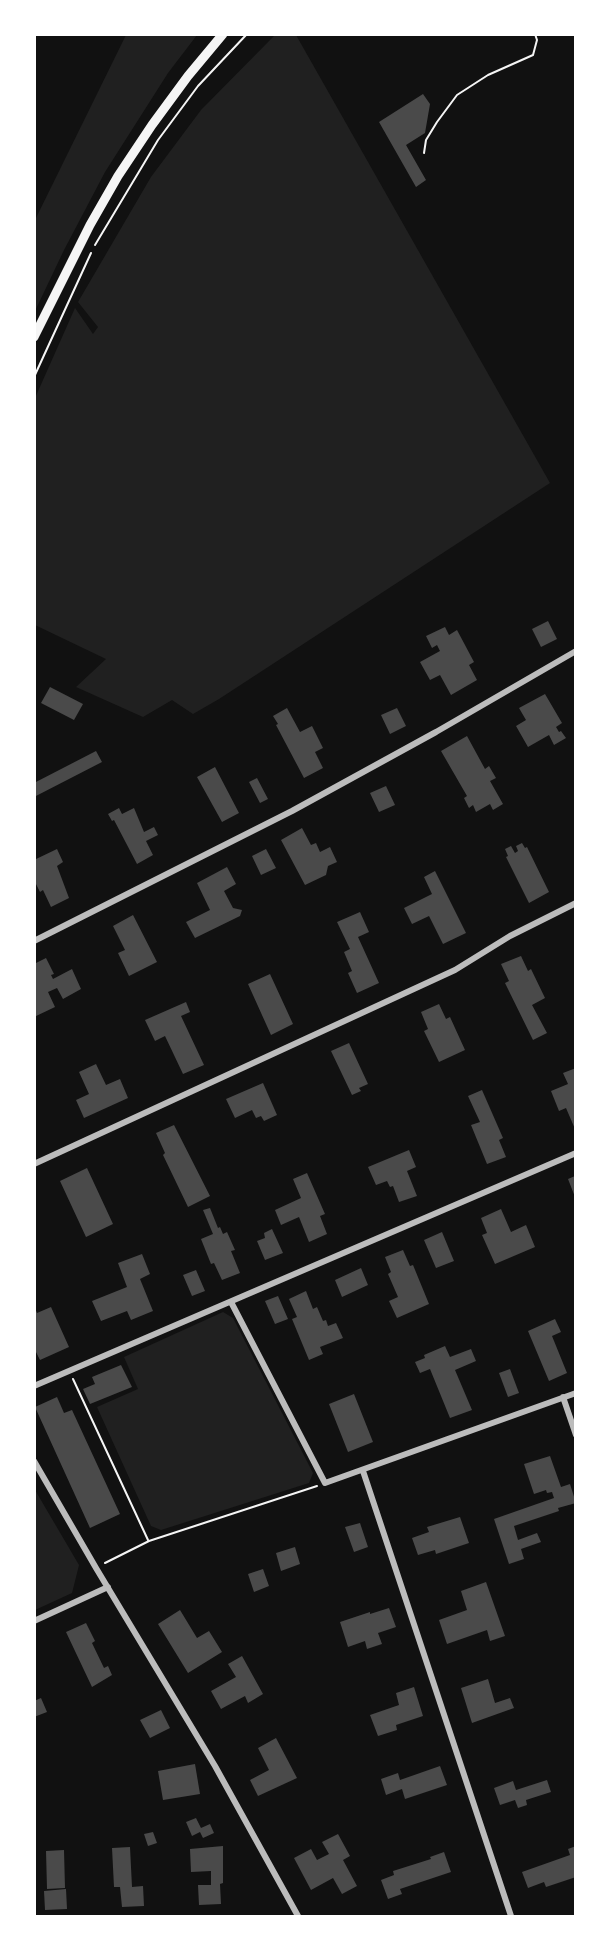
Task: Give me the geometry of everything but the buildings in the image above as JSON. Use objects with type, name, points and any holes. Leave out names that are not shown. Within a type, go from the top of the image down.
[{"type":"main road","points":[[34,337],[118,176],[152,124],[223,34]]},
{"type":"street","points":[[34,941],[292,811],[436,732],[576,651]]},
{"type":"street","points":[[34,1164],[455,970],[510,936],[576,903]]},
{"type":"street","points":[[34,1386],[576,1153]]},
{"type":"street","points":[[231,1302],[325,1483],[576,1393]]},
{"type":"street","points":[[563,1397],[576,1435]]},
{"type":"street","points":[[34,1461],[215,1766],[298,1917]]},
{"type":"street","points":[[363,1471],[511,1917]]},
{"type":"street","points":[[34,1621],[108,1587]]},
{"type":"path","points":[[34,377],[93,248],[158,140],[198,86],[247,34]]},
{"type":"path","points":[[424,153],[426,140],[457,95],[488,75],[533,55],[537,40],[535,34]]},
{"type":"path","points":[[69,1371],[149,1541]]},
{"type":"path","points":[[96,1568],[149,1541],[325,1483]]},
{"type":"shaded area","points":[[126,35],[197,35],[168,73],[105,172],[35,311],[35,220]]},
{"type":"shaded area","points":[[275,35],[296,35],[550,483],[193,714],[172,700],[143,717],[76,687],[106,659],[35,625],[35,398],[75,308],[93,334],[98,327],[78,302],[151,177],[201,110]]},
{"type":"shaded area","points":[[223,1312],[233,1318],[313,1473],[309,1483],[161,1530],[151,1526],[97,1407],[138,1389],[124,1357]]},
{"type":"shaded area","points":[[35,1490],[79,1565],[72,1593],[35,1610]]}]
